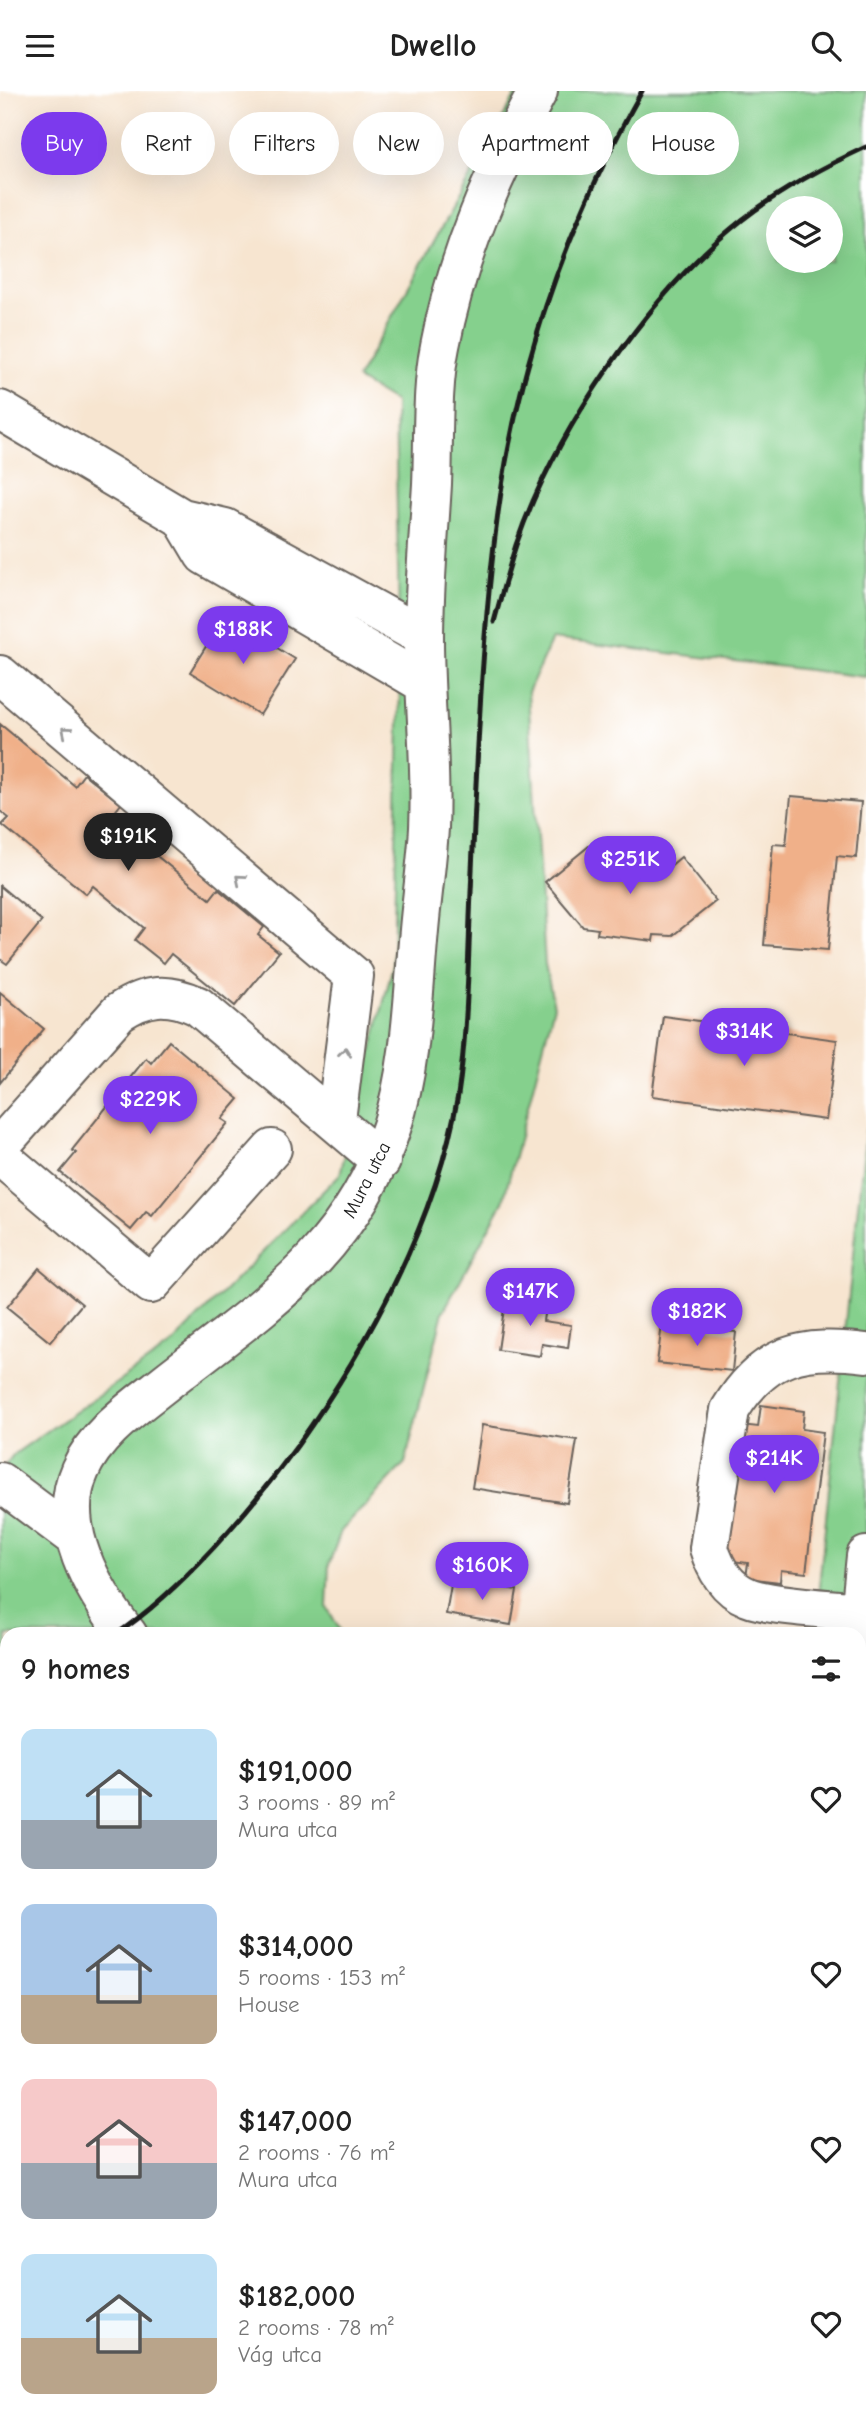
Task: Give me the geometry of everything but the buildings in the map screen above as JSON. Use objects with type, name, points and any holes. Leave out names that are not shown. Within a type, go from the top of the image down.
[{"type":"street","name":"Mura utca","points":[[123,1627],[91,1580],[75,1538],[71,1512],[72,1492],[81,1466],[99,1440],[125,1415],[278,1295],[318,1258],[358,1205],[381,1161],[407,1064],[429,828],[424,637],[438,353],[452,290],[473,223],[501,160],[538,91]]},
{"type":"street","points":[[0,410],[182,519],[225,528],[424,637]]},
{"type":"street","points":[[182,519],[204,555],[425,684]]},
{"type":"street","points":[[0,675],[354,976],[336,1120]]},
{"type":"street","points":[[0,1146],[119,1012],[138,1000],[158,995],[178,997],[198,1006],[336,1120],[381,1161]]},
{"type":"street","points":[[0,1156],[151,1284],[272,1149]]},
{"type":"street","points":[[866,1353],[835,1349],[795,1353],[762,1370],[741,1392],[730,1410],[709,1548],[715,1566],[730,1586],[748,1597],[859,1623],[866,1556]]},
{"type":"street","points":[[0,1482],[75,1538]]},
{"type":"green space","points":[[518,91],[866,91],[866,677],[552,639],[528,692],[545,964],[554,1006],[503,1202],[443,1312],[405,1463],[341,1531],[329,1564],[327,1607],[338,1627],[0,1627],[0,1472],[13,1455],[171,1345],[340,1174],[393,965],[400,683],[395,402],[357,379],[471,175],[613,175],[613,112],[506,112]]},
{"type":"green space","points":[[866,1128],[866,1627],[815,1627]]},
{"type":"railway","points":[[126,1627],[164,1596],[213,1548],[297,1446],[350,1366],[374,1323],[397,1279],[434,1188],[458,1095],[464,1045],[484,655],[492,560],[507,457],[533,348],[569,243],[615,141],[642,91]]},
{"type":"railway","points":[[494,622],[516,545],[554,457],[608,368],[640,325],[707,250],[742,220],[802,180],[866,147]]}]
